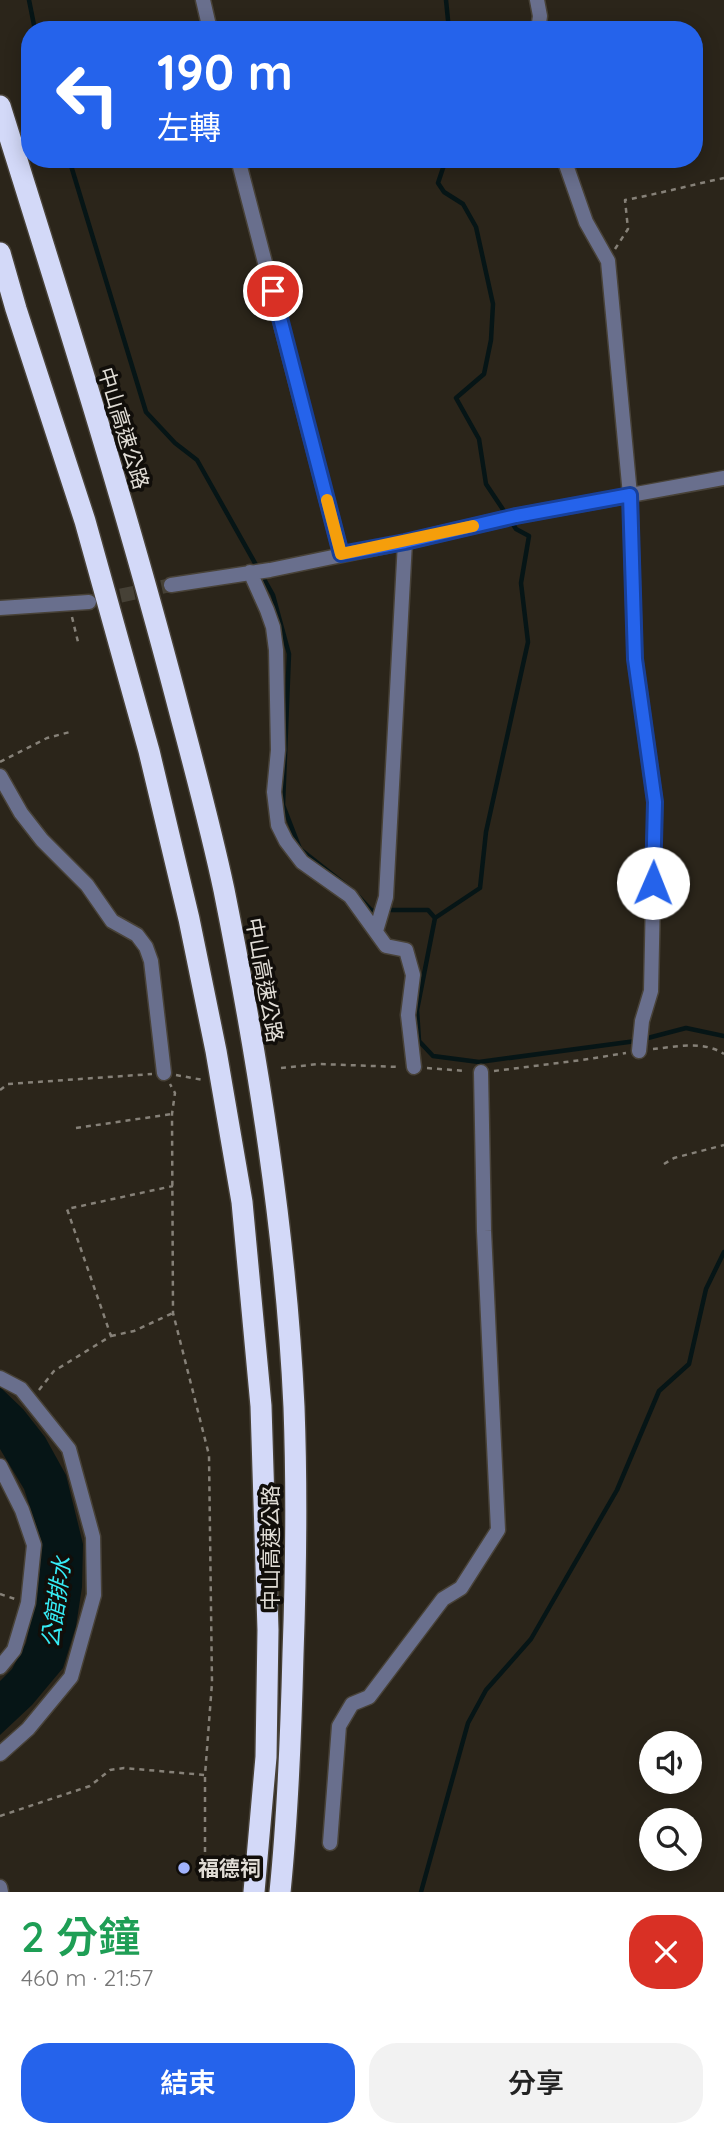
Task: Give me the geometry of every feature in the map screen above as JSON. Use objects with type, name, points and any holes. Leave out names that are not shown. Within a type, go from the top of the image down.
[{"type":"highway","name":"中山高速公路","points":[[0,106],[150,597],[223,887],[253,1048],[286,1299],[293,1406],[296,1522],[294,1634],[291,1746],[280,1892]]},
{"type":"highway","name":"中山高速公路","points":[[0,253],[85,521],[149,751],[216,1051],[242,1202],[261,1406],[268,1630],[266,1757],[254,1892]]},
{"type":"lane","points":[[204,0],[208,21]]},
{"type":"lane","points":[[537,0],[539,21]]},
{"type":"lane","points":[[241,168],[341,554]]},
{"type":"lane","points":[[567,168],[586,222],[608,261],[630,495],[635,659],[655,802],[651,990],[642,1021],[639,1051]]},
{"type":"lane","points":[[171,585],[257,571],[509,518],[724,478]]},
{"type":"lane","points":[[376,931],[386,897],[405,542]]},
{"type":"lane","points":[[257,571],[273,627],[276,650],[278,750],[274,792],[278,825],[302,862],[350,896],[386,946],[406,950],[413,975],[408,1014],[414,1067]]},
{"type":"lane","points":[[0,608],[89,602]]},
{"type":"lane","points":[[0,776],[21,813],[42,840],[87,885],[112,921],[137,934],[146,947],[151,961],[164,1073]]},
{"type":"lane","points":[[330,1843],[339,1726],[352,1704],[369,1696],[443,1599],[461,1588],[498,1530],[484,1231],[481,1072]]},
{"type":"lane","points":[[0,1378],[21,1389],[31,1399],[69,1449],[93,1537],[94,1595],[71,1678],[28,1729],[0,1754]]},
{"type":"lane","points":[[0,1466],[22,1510],[34,1545],[28,1603],[14,1650],[0,1667]]},
{"type":"lane","points":[[0,1886],[1,1892]]},
{"type":"path","points":[[608,261],[628,229],[625,201],[724,178]]},
{"type":"path","points":[[68,603],[78,642]]},
{"type":"path","points":[[0,762],[47,737],[70,732]]},
{"type":"path","points":[[281,1068],[319,1065],[414,1067],[481,1072],[695,1045],[724,1054]]},
{"type":"path","points":[[164,1073],[175,1093],[172,1114],[173,1313],[209,1455],[212,1683],[205,1775],[205,1852]]},
{"type":"path","points":[[0,1090],[8,1084],[164,1073],[203,1080]]},
{"type":"path","points":[[76,1128],[172,1114]]},
{"type":"path","points":[[664,1164],[674,1158],[724,1145]]},
{"type":"path","points":[[111,1336],[67,1209],[173,1186]]},
{"type":"path","points":[[31,1399],[54,1371],[111,1336],[134,1331],[173,1313]]},
{"type":"path","points":[[0,1816],[90,1786],[110,1770],[124,1768],[205,1775]]},
{"type":"water","name":"公館排水","points":[[0,1387],[23,1409],[45,1437],[66,1475],[83,1544],[82,1587],[76,1626],[63,1668],[32,1705],[0,1735],[0,1681],[12,1669],[26,1643],[37,1593],[42,1543],[24,1489],[0,1449]]},
{"type":"waterway","points":[[29,0],[33,21]]},
{"type":"waterway","points":[[446,0],[448,21]]},
{"type":"waterway","points":[[72,168],[146,412],[175,443],[197,460],[273,595],[289,654],[283,805],[300,849],[352,890]]},
{"type":"waterway","points":[[443,168],[438,183],[444,192],[463,204],[476,227],[493,304],[491,340],[484,374],[456,398],[479,439],[486,484],[506,514]]},
{"type":"waterway","points":[[511,521],[516,529],[529,536],[521,583],[528,642],[486,832],[480,888],[435,918],[417,1010],[419,1041],[433,1056],[479,1062],[636,1041]]},
{"type":"waterway","points":[[358,896],[372,911],[378,910]]},
{"type":"waterway","points":[[387,910],[428,910],[435,918]]},
{"type":"waterway","points":[[644,1039],[686,1028],[724,1036]]},
{"type":"waterway","points":[[421,1892],[468,1723],[486,1690],[531,1639],[617,1490],[659,1391],[689,1364],[706,1289],[724,1252]]},
{"type":"tunnel","points":[[100,600],[171,585]]},
{"type":"slow traffic","points":[[327,500],[341,554],[473,526]]},
{"type":"place","name":"福德祠","points":[[184,1868]]},
{"type":"route","points":[[273,291],[341,554],[516,516],[630,495],[635,659],[655,802],[653,883]]}]
